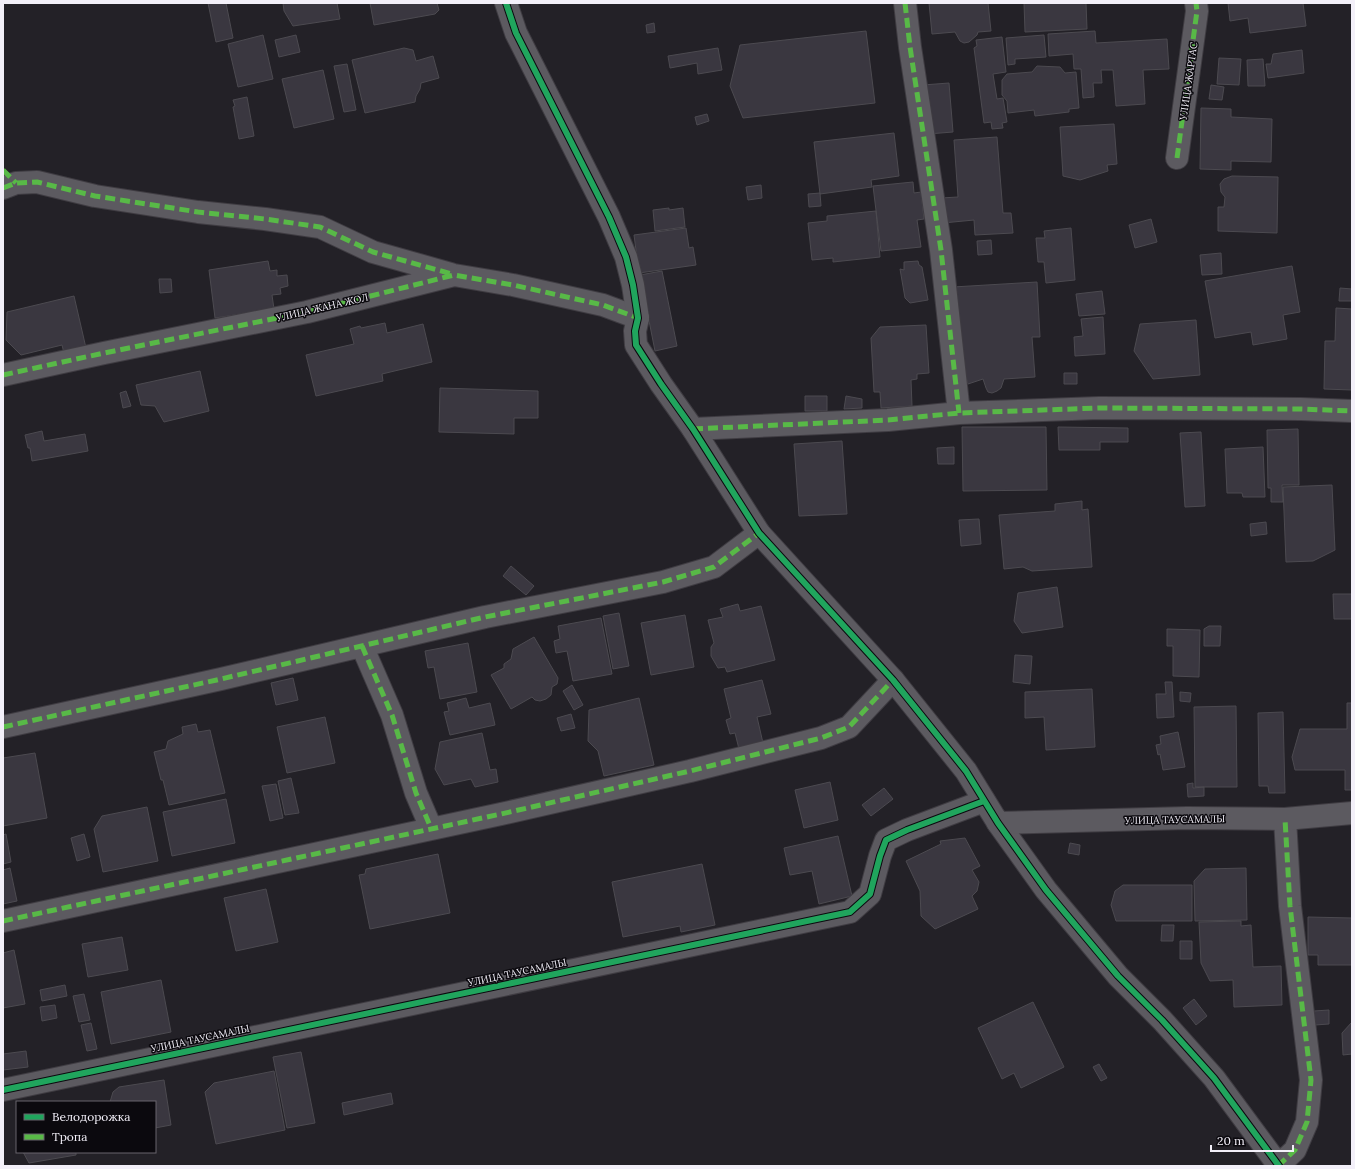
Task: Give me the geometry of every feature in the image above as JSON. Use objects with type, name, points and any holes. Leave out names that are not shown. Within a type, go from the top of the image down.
[{"type":"street","points":[[506,3],[516,33],[609,217],[626,257],[633,284],[638,318],[635,331],[636,344],[760,533],[893,680],[966,771],[998,823],[1046,890],[1118,976],[1162,1020],[1214,1078],[1279,1166],[1295,1150],[1307,1122],[1311,1080],[1290,906],[1285,819]]},
{"type":"street","points":[[905,3],[910,47],[941,250],[959,412]]},
{"type":"street","name":"УЛИЦА ЖАРТАС","points":[[1177,158],[1197,11],[1196,3]]},
{"type":"street","points":[[7,180],[37,182],[109,198],[198,212],[265,218],[320,227],[373,252],[454,275]]},
{"type":"street","name":"УЛИЦА ЖАНА ЖОЛ","points":[[3,375],[307,312],[440,277],[454,275],[513,285],[603,305],[638,318]]},
{"type":"street","points":[[693,429],[888,420],[959,412],[1099,408],[1301,409],[1352,411]]},
{"type":"street","points":[[3,727],[228,678],[485,617],[663,582],[714,567],[760,533]]},
{"type":"street","points":[[362,646],[392,715],[416,793],[431,828]]},
{"type":"street","points":[[3,921],[501,814],[690,771],[821,738],[849,727],[893,680]]},
{"type":"street","name":"УЛИЦА ТАУСАМАЛЫ","points":[[3,1090],[850,912],[870,894],[880,856],[886,840],[907,830],[984,801]]},
{"type":"street","name":"УЛИЦА ТАУСАМАЛЫ","points":[[998,823],[1187,818],[1285,819],[1352,813]]},
{"type":"building","points":[[208,3],[226,3],[233,38],[216,42]]},
{"type":"building","points":[[283,3],[337,3],[340,19],[293,26],[284,11]]},
{"type":"building","points":[[370,3],[437,3],[439,10],[435,14],[374,25]]},
{"type":"building","points":[[929,3],[988,3],[991,31],[978,32],[977,35],[969,42],[964,43],[960,41],[955,32],[932,34]]},
{"type":"building","points":[[1024,3],[1086,3],[1087,29],[1025,32]]},
{"type":"building","points":[[1228,3],[1303,3],[1306,26],[1250,33],[1248,18],[1230,21]]},
{"type":"building","points":[[654,23],[655,32],[647,33],[646,25]]},
{"type":"building","points":[[866,31],[875,103],[743,118],[730,86],[740,45]]},
{"type":"building","points":[[1095,31],[1096,43],[1167,39],[1169,69],[1143,70],[1145,104],[1116,106],[1113,70],[1101,70],[1102,83],[1093,83],[1094,97],[1083,98],[1081,69],[1074,69],[1073,54],[1049,56],[1048,34]]},
{"type":"building","points":[[263,35],[273,79],[238,87],[228,44]]},
{"type":"building","points":[[296,35],[300,52],[279,57],[275,40]]},
{"type":"building","points":[[1044,35],[1046,57],[1015,59],[1015,64],[1008,65],[1006,38]]},
{"type":"building","points":[[1002,37],[1006,72],[993,74],[997,99],[1003,98],[1007,122],[1002,123],[1003,128],[992,129],[991,122],[984,123],[974,48],[977,46],[976,40]]},
{"type":"building","points":[[404,48],[413,50],[416,61],[433,56],[439,78],[421,83],[415,102],[365,113],[352,60]]},
{"type":"building","points":[[718,48],[722,70],[698,74],[697,63],[670,68],[668,56]]},
{"type":"building","points":[[1302,50],[1304,73],[1268,78],[1266,64],[1271,64],[1273,54]]},
{"type":"building","points":[[1219,58],[1241,59],[1239,85],[1217,84]]},
{"type":"building","points":[[1263,59],[1265,86],[1248,86],[1247,60]]},
{"type":"building","points":[[347,64],[356,110],[344,112],[334,66]]},
{"type":"building","points":[[1037,66],[1060,67],[1065,73],[1076,72],[1079,108],[1069,109],[1069,112],[1035,116],[1034,110],[1008,113],[1007,101],[1002,95],[1002,80],[1007,74],[1032,72]]},
{"type":"building","points":[[323,70],[334,119],[294,128],[282,79]]},
{"type":"building","points":[[949,83],[953,132],[928,134],[923,85]]},
{"type":"building","points":[[1211,85],[1224,87],[1222,100],[1209,99]]},
{"type":"building","points":[[247,97],[254,136],[239,139],[233,100]]},
{"type":"building","points":[[1201,108],[1231,109],[1231,117],[1272,119],[1271,162],[1231,161],[1231,170],[1200,169]]},
{"type":"building","points":[[707,114],[709,121],[697,125],[695,117]]},
{"type":"building","points":[[1114,124],[1117,164],[1107,165],[1108,171],[1080,180],[1063,176],[1060,127]]},
{"type":"building","points":[[894,133],[899,176],[871,180],[872,187],[820,194],[814,142]]},
{"type":"building","points":[[997,137],[1003,213],[1011,213],[1013,233],[975,235],[974,220],[943,223],[941,198],[958,197],[954,140]]},
{"type":"building","points":[[1232,176],[1278,177],[1277,233],[1218,231],[1218,207],[1224,207],[1225,197],[1221,192],[1220,184],[1224,179]]},
{"type":"building","points":[[913,182],[914,193],[921,192],[924,219],[917,220],[921,247],[881,251],[873,186]]},
{"type":"building","points":[[761,185],[762,198],[748,200],[746,187]]},
{"type":"building","points":[[820,193],[821,206],[809,207],[808,194]]},
{"type":"building","points":[[669,208],[669,210],[683,208],[685,227],[655,231],[653,210]]},
{"type":"building","points":[[876,211],[880,257],[833,262],[833,258],[812,260],[808,223],[827,221],[827,216]]},
{"type":"building","points":[[1151,219],[1157,242],[1135,248],[1129,225]]},
{"type":"building","points":[[686,228],[689,248],[693,247],[696,265],[639,273],[634,235]]},
{"type":"building","points":[[1071,228],[1075,280],[1046,283],[1044,262],[1038,262],[1036,238],[1045,238],[1044,231]]},
{"type":"building","points":[[991,240],[992,254],[978,255],[977,241]]},
{"type":"building","points":[[1221,253],[1222,274],[1202,275],[1200,255]]},
{"type":"building","points":[[268,261],[270,271],[277,270],[277,276],[287,275],[288,286],[280,288],[281,294],[272,295],[274,309],[215,318],[209,270]]},
{"type":"building","points":[[918,261],[919,265],[922,267],[928,300],[910,303],[905,298],[900,269],[904,270],[904,262]]},
{"type":"building","points":[[1292,266],[1300,312],[1283,315],[1287,339],[1253,345],[1251,332],[1215,338],[1205,281]]},
{"type":"building","points":[[662,271],[677,346],[655,351],[640,275]]},
{"type":"building","points":[[159,279],[171,279],[172,292],[160,293]]},
{"type":"building","points":[[1037,282],[1040,337],[1032,337],[1035,377],[1004,379],[1001,388],[992,393],[988,392],[983,379],[968,384],[962,365],[953,287]]},
{"type":"building","points":[[1340,288],[1352,289],[1352,301],[1339,301]]},
{"type":"building","points":[[1102,291],[1105,314],[1079,316],[1076,294]]},
{"type":"building","points":[[74,296],[86,348],[64,353],[62,345],[21,355],[6,340],[7,312]]},
{"type":"building","points":[[1336,308],[1352,309],[1352,390],[1324,389],[1325,341],[1335,341]]},
{"type":"building","points":[[1103,317],[1105,354],[1075,356],[1074,337],[1083,336],[1081,319]]},
{"type":"building","points":[[1196,320],[1200,375],[1153,379],[1134,351],[1140,324]]},
{"type":"building","points":[[385,323],[387,333],[423,324],[432,362],[382,374],[383,381],[316,396],[306,355],[354,344],[350,329],[360,326],[361,328]]},
{"type":"building","points":[[926,325],[929,373],[917,374],[917,379],[911,380],[912,406],[881,408],[880,392],[874,392],[871,338],[880,327]]},
{"type":"building","points":[[200,371],[209,411],[164,422],[155,406],[141,405],[136,385]]},
{"type":"building","points":[[1064,373],[1077,373],[1077,384],[1064,384]]},
{"type":"building","points":[[440,388],[538,391],[538,418],[514,418],[514,434],[439,432]]},
{"type":"building","points":[[126,391],[131,406],[123,408],[120,393]]},
{"type":"building","points":[[805,396],[827,396],[827,411],[805,411]]},
{"type":"building","points":[[846,396],[862,399],[862,408],[844,409]]},
{"type":"building","points":[[962,427],[1046,427],[1047,490],[963,491]]},
{"type":"building","points":[[1058,427],[1128,428],[1128,442],[1100,442],[1100,450],[1059,450]]},
{"type":"building","points":[[1298,429],[1299,485],[1282,485],[1283,502],[1271,502],[1271,488],[1268,488],[1267,430]]},
{"type":"building","points":[[42,431],[44,441],[85,434],[88,451],[32,461],[30,448],[28,448],[25,435]]},
{"type":"building","points":[[1201,432],[1205,506],[1185,507],[1180,433]]},
{"type":"building","points":[[842,441],[847,514],[799,516],[794,444]]},
{"type":"building","points":[[954,447],[954,464],[938,464],[937,448]]},
{"type":"building","points":[[1263,447],[1265,497],[1243,497],[1242,493],[1227,493],[1225,449]]},
{"type":"building","points":[[1332,485],[1335,550],[1313,561],[1286,562],[1283,487]]},
{"type":"building","points":[[1082,501],[1082,510],[1088,509],[1092,567],[1032,571],[1023,567],[1004,569],[999,515],[1055,511],[1055,504]]},
{"type":"building","points":[[979,519],[981,544],[961,546],[959,520]]},
{"type":"building","points":[[1266,522],[1267,534],[1251,536],[1250,524]]},
{"type":"building","points":[[511,566],[534,586],[526,595],[503,576]]},
{"type":"building","points":[[1057,587],[1063,627],[1022,633],[1014,621],[1018,593]]},
{"type":"building","points":[[1333,594],[1352,594],[1352,619],[1334,619]]},
{"type":"building","points":[[738,604],[740,611],[761,606],[775,660],[727,672],[725,667],[718,668],[711,656],[711,647],[714,643],[708,620],[723,617],[720,609]]},
{"type":"building","points":[[619,613],[629,666],[613,669],[603,616]]},
{"type":"building","points":[[685,615],[694,667],[651,675],[641,623]]},
{"type":"building","points":[[601,618],[612,674],[573,681],[567,651],[556,653],[554,641],[560,639],[558,626]]},
{"type":"building","points":[[1209,626],[1221,626],[1220,646],[1204,646],[1204,629]]},
{"type":"building","points":[[1167,629],[1200,630],[1199,677],[1173,676],[1173,646],[1167,646]]},
{"type":"building","points":[[534,637],[558,678],[557,684],[552,687],[551,695],[546,699],[540,701],[535,700],[532,697],[511,709],[491,675],[504,668],[504,664],[511,659],[513,649]]},
{"type":"building","points":[[468,643],[477,692],[440,699],[434,667],[428,668],[425,651]]},
{"type":"building","points":[[1015,655],[1032,656],[1030,684],[1013,682]]},
{"type":"building","points":[[293,678],[298,700],[276,705],[271,683]]},
{"type":"building","points":[[762,680],[771,714],[757,717],[763,743],[739,749],[735,733],[730,734],[726,720],[731,718],[724,689]]},
{"type":"building","points":[[1165,682],[1172,682],[1174,717],[1157,718],[1156,694],[1166,694]]},
{"type":"building","points":[[572,685],[583,705],[574,710],[563,691]]},
{"type":"building","points":[[1092,689],[1095,747],[1046,750],[1044,717],[1025,718],[1025,692]]},
{"type":"building","points":[[1180,692],[1191,693],[1190,702],[1180,701]]},
{"type":"building","points":[[466,698],[469,708],[490,703],[495,725],[450,735],[444,712],[449,711],[447,703]]},
{"type":"building","points":[[639,698],[654,765],[604,776],[598,751],[588,741],[589,710]]},
{"type":"building","points":[[1347,703],[1352,703],[1352,790],[1345,790],[1345,770],[1295,770],[1292,757],[1300,729],[1347,729]]},
{"type":"building","points":[[1236,706],[1237,787],[1195,787],[1194,707]]},
{"type":"building","points":[[1283,712],[1285,793],[1269,793],[1268,786],[1259,786],[1258,713]]},
{"type":"building","points":[[571,714],[575,728],[561,731],[557,718]]},
{"type":"building","points":[[325,717],[335,763],[287,773],[277,727]]},
{"type":"building","points":[[196,724],[198,732],[210,730],[225,793],[169,805],[154,752],[166,749],[168,741],[183,734],[182,727]]},
{"type":"building","points":[[1178,732],[1185,767],[1163,770],[1160,754],[1158,755],[1156,745],[1161,744],[1160,736]]},
{"type":"building","points":[[482,733],[490,770],[496,769],[498,782],[475,787],[471,779],[444,785],[435,769],[440,742]]},
{"type":"building","points":[[35,753],[47,818],[3,826],[3,758]]},
{"type":"building","points":[[291,778],[299,813],[285,815],[278,781]]},
{"type":"building","points":[[830,782],[838,820],[804,828],[795,790]]},
{"type":"building","points":[[1193,783],[1193,788],[1204,787],[1204,796],[1188,797],[1187,784]]},
{"type":"building","points":[[276,784],[283,818],[270,821],[262,786]]},
{"type":"building","points":[[884,788],[893,799],[871,816],[862,805]]},
{"type":"building","points":[[226,799],[235,843],[172,856],[163,812]]},
{"type":"building","points":[[147,807],[158,861],[103,872],[94,829],[102,816]]},
{"type":"building","points":[[6,834],[11,862],[3,864],[3,835]]},
{"type":"building","points":[[84,834],[90,857],[77,861],[71,838]]},
{"type":"building","points":[[838,836],[852,896],[819,904],[812,871],[790,875],[784,848]]},
{"type":"building","points":[[965,838],[980,866],[972,870],[979,882],[977,891],[972,896],[978,909],[935,929],[921,916],[920,891],[906,861],[941,844],[940,841]]},
{"type":"building","points":[[1070,843],[1080,845],[1079,855],[1068,853]]},
{"type":"building","points":[[438,854],[450,913],[370,929],[359,875],[365,874],[366,869]]},
{"type":"building","points":[[702,864],[715,925],[681,932],[680,926],[623,937],[612,882]]},
{"type":"building","points":[[10,868],[17,901],[3,904],[3,870]]},
{"type":"building","points":[[1246,868],[1247,920],[1195,921],[1194,881],[1205,869]]},
{"type":"building","points":[[1123,885],[1192,885],[1192,921],[1116,921],[1111,905],[1115,891]]},
{"type":"building","points":[[266,889],[278,942],[236,951],[224,898]]},
{"type":"building","points":[[1308,917],[1352,918],[1352,965],[1318,965],[1318,955],[1308,955]]},
{"type":"building","points":[[1241,921],[1241,926],[1251,925],[1253,967],[1281,966],[1282,1005],[1234,1007],[1233,980],[1210,981],[1201,963],[1199,922]]},
{"type":"building","points":[[1162,925],[1174,925],[1173,941],[1161,941]]},
{"type":"building","points":[[122,937],[128,970],[88,977],[82,944]]},
{"type":"building","points":[[1180,941],[1192,941],[1192,959],[1180,959]]},
{"type":"building","points":[[14,950],[25,1004],[3,1008],[3,953]]},
{"type":"building","points":[[161,980],[171,1032],[111,1044],[101,992]]},
{"type":"building","points":[[65,985],[67,996],[42,1001],[40,990]]},
{"type":"building","points":[[84,994],[90,1020],[79,1022],[73,996]]},
{"type":"building","points":[[1194,999],[1207,1016],[1196,1025],[1183,1008]]},
{"type":"building","points":[[1033,1002],[1064,1067],[1021,1088],[1014,1073],[1002,1079],[978,1028]]},
{"type":"building","points":[[55,1005],[57,1018],[42,1021],[40,1007]]},
{"type":"building","points":[[1329,1010],[1329,1024],[1315,1025],[1314,1011]]},
{"type":"building","points":[[1352,1022],[1352,1054],[1343,1055],[1342,1033]]},
{"type":"building","points":[[91,1023],[97,1049],[87,1051],[81,1025]]},
{"type":"building","points":[[26,1051],[28,1067],[3,1070],[3,1054]]},
{"type":"building","points":[[301,1052],[315,1123],[287,1128],[273,1057]]},
{"type":"building","points":[[1099,1064],[1107,1078],[1101,1081],[1093,1067]]},
{"type":"building","points":[[274,1071],[285,1130],[216,1144],[205,1092],[214,1083]]},
{"type":"building","points":[[164,1080],[171,1125],[156,1128],[156,1101],[110,1101],[113,1092],[119,1087]]},
{"type":"building","points":[[391,1093],[393,1104],[344,1115],[342,1103]]},
{"type":"building","points":[[24,1153],[76,1153],[76,1155],[29,1163]]},
{"type":"marked path","points":[[905,3],[910,47],[941,250],[959,413]]},
{"type":"marked path","points":[[1177,158],[1197,11],[1196,3]]},
{"type":"marked path","points":[[3,170],[16,183]]},
{"type":"marked path","points":[[3,188],[16,183],[37,182],[95,196],[198,212],[265,219],[320,227],[373,252],[452,274]]},
{"type":"marked path","points":[[3,375],[307,312],[454,275],[513,285],[603,305],[638,318]]},
{"type":"marked path","points":[[693,429],[888,420],[959,413],[1099,408],[1301,409],[1352,411]]},
{"type":"marked path","points":[[3,727],[221,679],[485,617],[663,582],[714,567],[759,533]]},
{"type":"marked path","points":[[362,646],[392,715],[416,793],[431,828]]},
{"type":"marked path","points":[[3,921],[501,814],[690,771],[821,738],[849,727],[893,680]]},
{"type":"marked path","points":[[1278,1166],[1295,1150],[1307,1122],[1311,1080],[1290,906],[1285,819]]},
{"type":"cycle path","points":[[506,3],[516,33],[609,217],[626,257],[633,285],[638,318],[635,331],[636,345],[661,384],[693,429],[759,533],[893,680],[966,771],[998,823],[1046,890],[1118,976],[1162,1020],[1214,1078],[1279,1166]]},
{"type":"cycle path","points":[[3,1090],[850,912],[870,894],[880,856],[886,840],[907,830],[984,801]]}]
